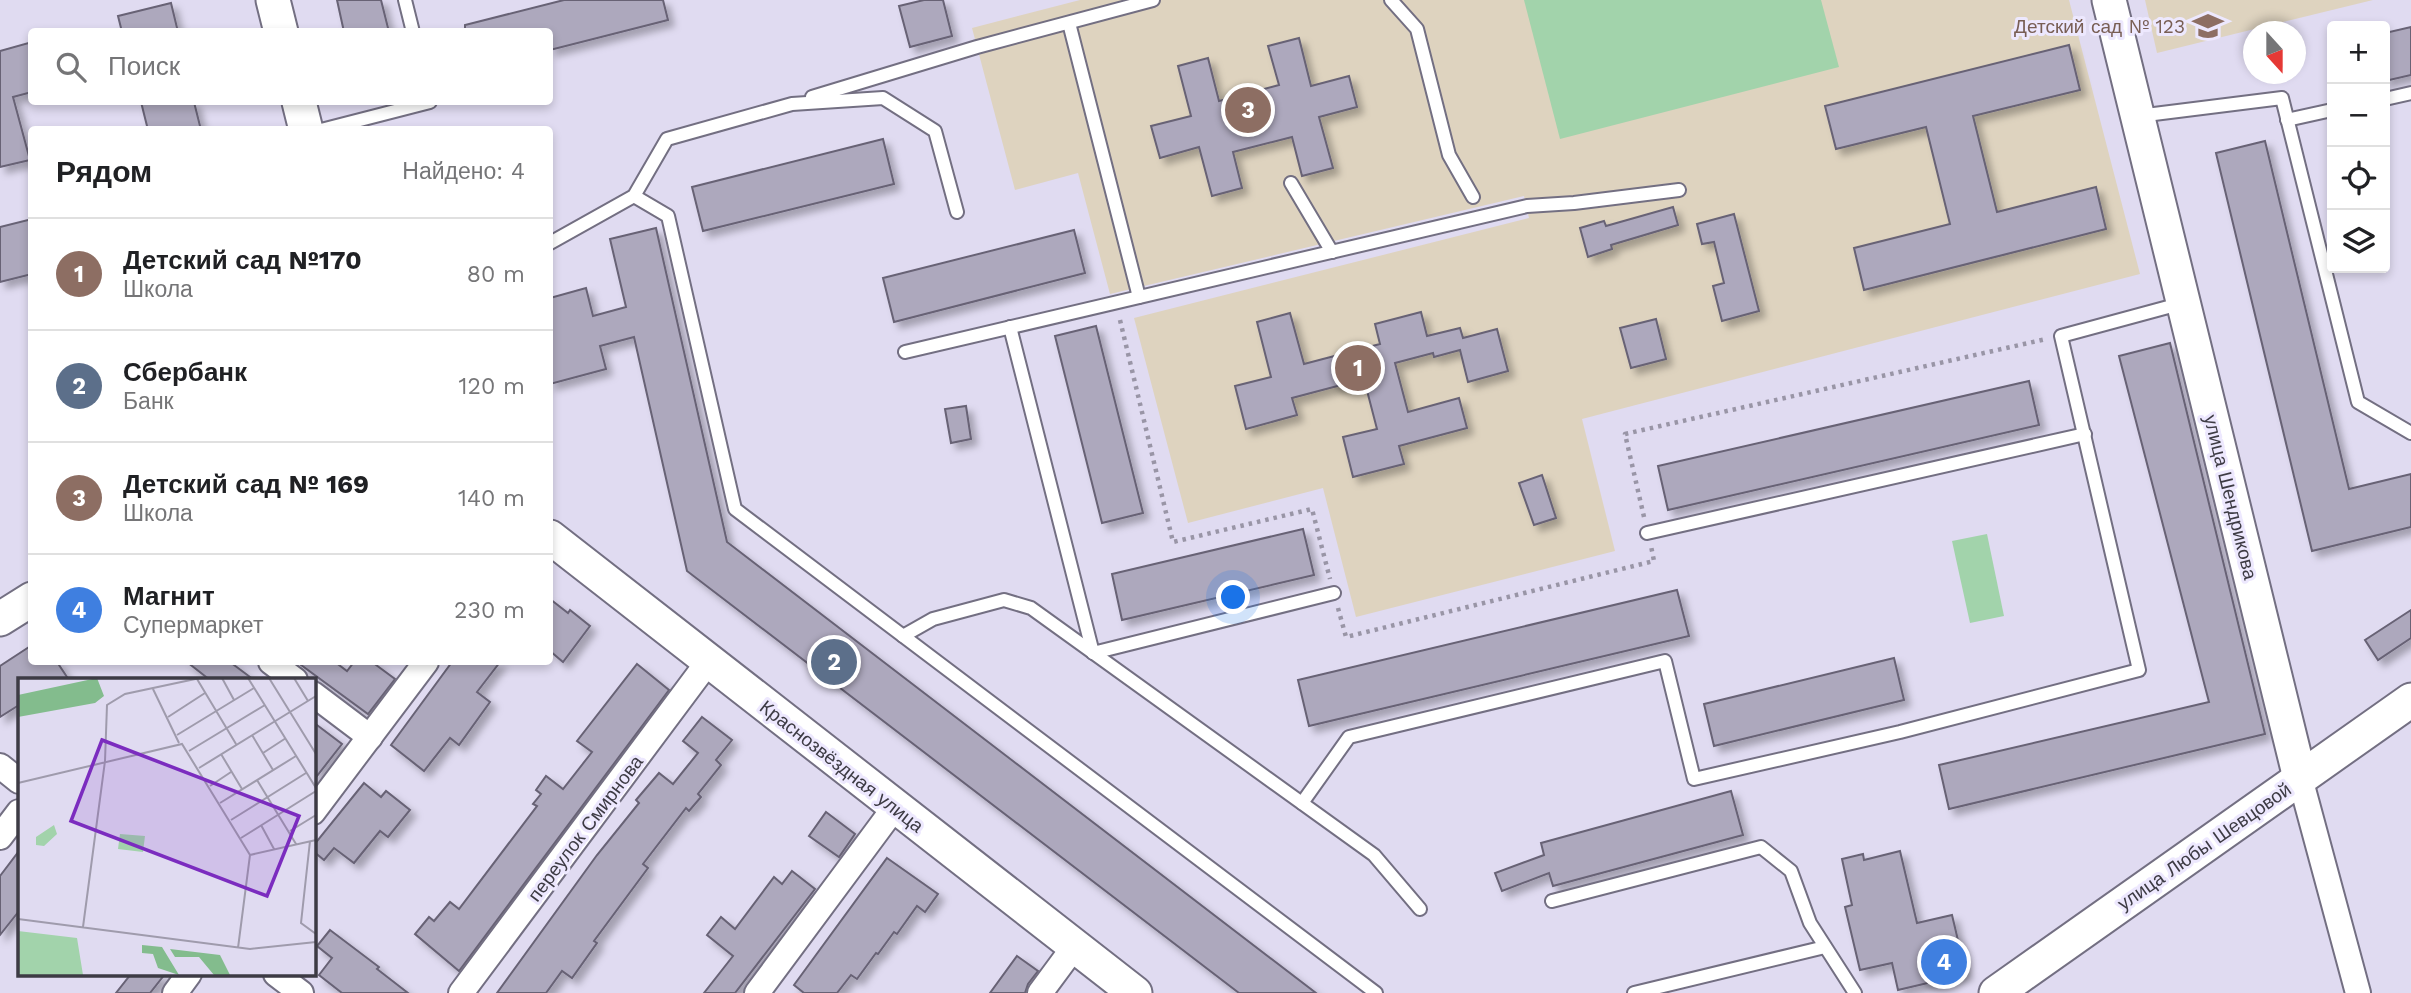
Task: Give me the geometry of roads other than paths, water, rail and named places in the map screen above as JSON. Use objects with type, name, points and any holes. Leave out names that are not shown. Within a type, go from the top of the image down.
[{"type":"street","points":[[273,0],[280,28]]},
{"type":"street","name":"улица Шендрикова","points":[[2109,0],[2300,778],[2358,993]]},
{"type":"street","points":[[300,105],[305,126]]},
{"type":"street","name":"Краснозвёздная улица","points":[[553,539],[708,663],[1135,993]]},
{"type":"street","points":[[0,619],[28,602]]},
{"type":"street","name":"переулок Смирнова","points":[[461,993],[708,663]]},
{"type":"street","points":[[275,665],[292,678]]},
{"type":"street","points":[[315,809],[424,665]]},
{"type":"street","points":[[315,696],[370,737]]},
{"type":"street","name":"улица Любы Шевцовой","points":[[1996,993],[2411,700]]},
{"type":"street","points":[[0,766],[18,780]]},
{"type":"street","points":[[757,993],[895,807]]},
{"type":"street","points":[[0,837],[18,814]]},
{"type":"street","points":[[1040,993],[1074,947]]},
{"type":"street","points":[[174,993],[187,976]]},
{"type":"street","points":[[279,976],[301,993]]},
{"type":"lane","points":[[553,241],[634,196],[667,139],[977,47],[1153,0]]},
{"type":"lane","points":[[1391,0],[1417,29],[1449,155],[1473,197]]},
{"type":"lane","points":[[408,1],[412,28]]},
{"type":"lane","points":[[1069,23],[1139,297]]},
{"type":"lane","points":[[2390,98],[2411,93]]},
{"type":"lane","points":[[792,104],[884,98],[935,131],[957,212]]},
{"type":"lane","points":[[2138,116],[2282,98],[2358,402],[2411,433]]},
{"type":"lane","points":[[337,126],[418,105]]},
{"type":"lane","points":[[2287,120],[2327,111]]},
{"type":"lane","points":[[1291,184],[1332,252]]},
{"type":"lane","points":[[905,352],[1527,206],[1679,190]]},
{"type":"lane","points":[[634,196],[668,216],[735,509],[1376,993]]},
{"type":"lane","points":[[1302,803],[1349,737],[1665,661],[1694,779],[1900,732],[2140,670],[2061,336],[2183,303]]},
{"type":"lane","points":[[1010,327],[1093,653]]},
{"type":"lane","points":[[1647,533],[2085,434]]},
{"type":"lane","points":[[1093,653],[1334,593]]},
{"type":"lane","points":[[903,636],[933,619],[1004,600],[1031,608],[1374,855],[1420,909]]},
{"type":"lane","points":[[1552,901],[1761,847],[1791,871],[1810,923],[1855,993]]},
{"type":"lane","points":[[1634,993],[1825,947]]},
{"type":"place","name":"Детский сад № 123","points":[[2208,26]]},
{"type":"place","name":"Детский сад № 169","points":[[1248,110]]},
{"type":"place","name":"Детский сад №170","points":[[1358,368]]},
{"type":"place","name":"Сбербанк","points":[[834,662]]},
{"type":"place","name":"Магнит","points":[[1944,962]]}]
